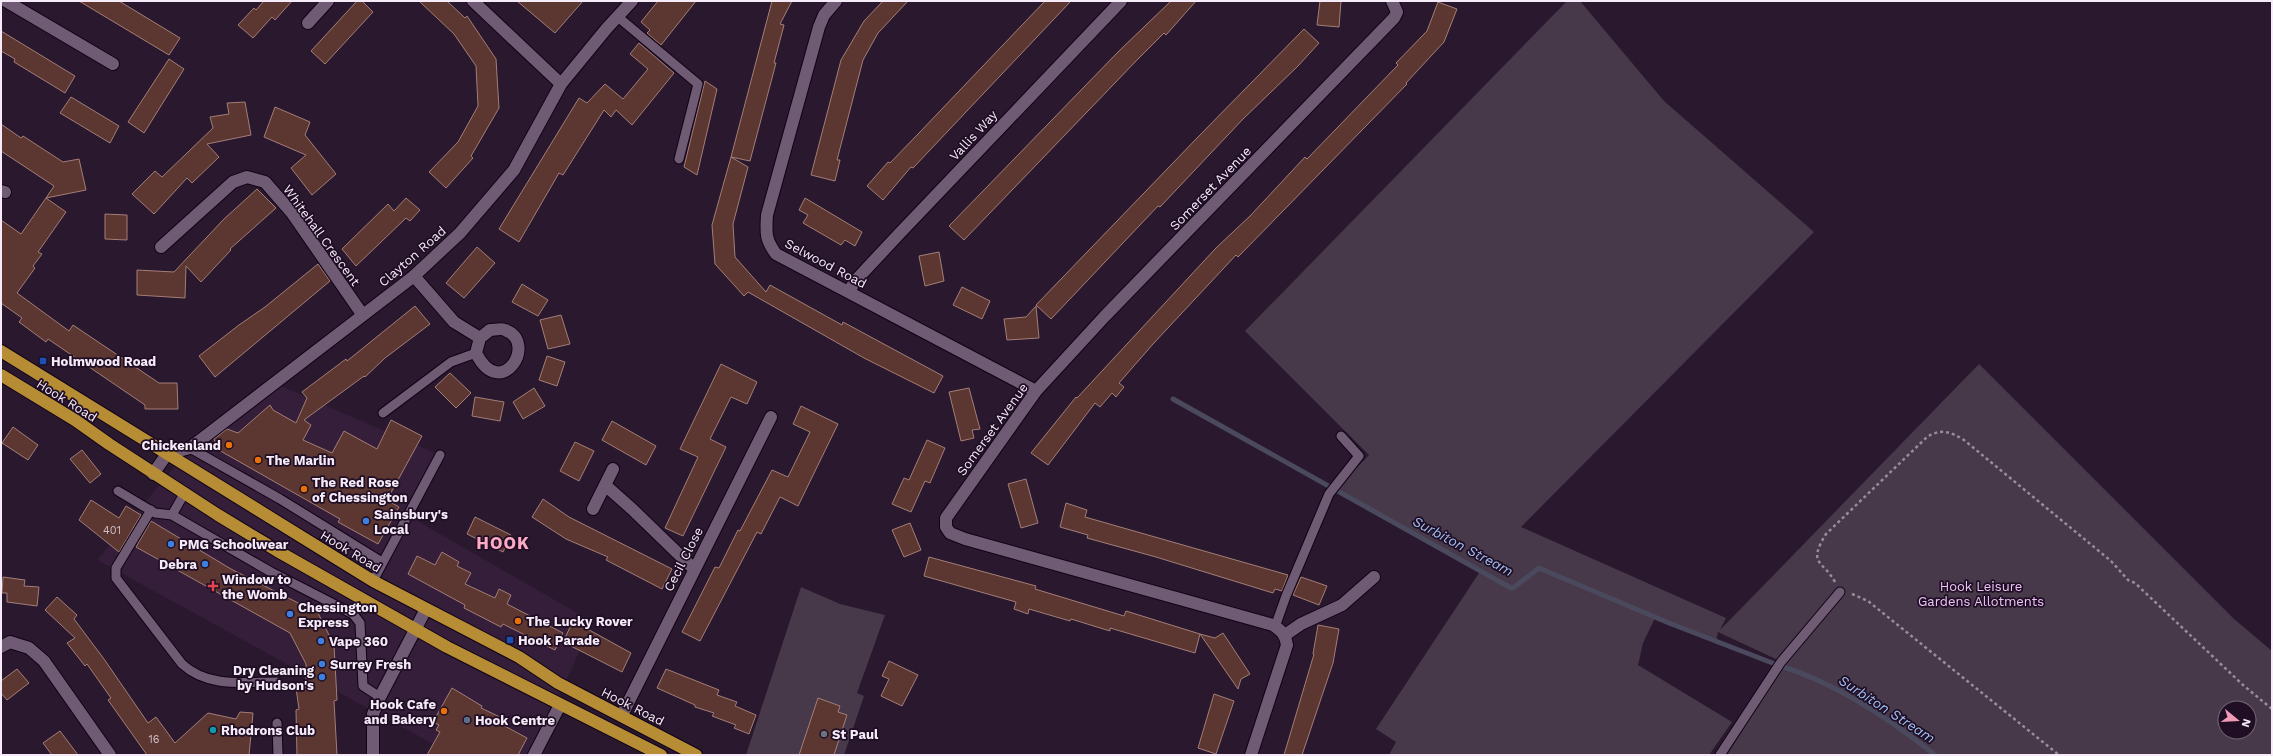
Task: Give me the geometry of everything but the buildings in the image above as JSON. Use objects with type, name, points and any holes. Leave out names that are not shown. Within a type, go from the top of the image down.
[{"type":"highway","name":"Hook Road","points":[[1,351],[373,581],[519,656],[558,683],[622,715],[696,755]]},
{"type":"highway","name":"Hook Road","points":[[1,375],[75,420],[184,494],[281,553],[415,630],[661,755]]},
{"type":"street","points":[[8,1],[112,64]]},
{"type":"street","points":[[308,23],[328,1]]},
{"type":"street","points":[[473,1],[561,84]]},
{"type":"street","name":"Clayton Road","points":[[167,454],[190,448],[362,314],[414,276],[460,233],[514,170],[561,84],[632,1]]},
{"type":"street","name":"Selwood Road","points":[[836,1],[824,15],[819,27],[767,215],[766,236],[768,244],[776,254],[1036,390]]},
{"type":"street","name":"Vallis Way","points":[[849,291],[856,280],[899,234],[1121,1]]},
{"type":"street","name":"Somerset Avenue","points":[[1285,635],[1275,627],[1088,572],[965,539],[950,533],[946,527],[946,518],[1036,390],[1105,316],[1394,18],[1397,12],[1392,1]]},
{"type":"street","name":"Whitehall Crescent","points":[[161,248],[233,182],[247,177],[265,182],[292,213],[362,314]]},
{"type":"street","points":[[414,276],[454,322],[480,338]]},
{"type":"street","points":[[490,330],[505,330],[516,338],[520,350],[514,365],[503,372],[490,372],[481,364],[476,353],[480,338],[490,330]]},
{"type":"street","name":"Cecil Close","points":[[622,715],[771,416]]},
{"type":"street","points":[[153,474],[167,454]]},
{"type":"street","points":[[593,510],[613,469]]},
{"type":"street","points":[[605,486],[632,509],[694,569]]},
{"type":"street","points":[[1251,755],[1287,645],[1285,635],[1301,624],[1342,605],[1374,577]]},
{"type":"street","points":[[373,755],[373,714],[380,697],[426,609]]},
{"type":"street","points":[[1,647],[10,642],[29,648],[44,661],[110,755]]},
{"type":"street","points":[[534,755],[560,705]]},
{"type":"lane","points":[[618,16],[698,84],[679,159]]},
{"type":"lane","points":[[383,414],[451,362],[476,353]]},
{"type":"lane","points":[[1275,627],[1286,596],[1329,494],[1359,456],[1341,436]]},
{"type":"lane","points":[[190,448],[280,499],[382,562]]},
{"type":"lane","points":[[373,581],[440,455]]},
{"type":"lane","points":[[118,492],[151,510],[172,515],[271,572],[353,614],[360,623],[363,686],[380,697]]},
{"type":"lane","points":[[172,515],[184,494]]},
{"type":"lane","points":[[151,510],[116,568],[116,578],[182,664],[190,671],[222,682],[277,682]]},
{"type":"lane","points":[[1720,755],[1781,662],[1840,592]]},
{"type":"lane","points":[[277,723],[278,755]]},
{"type":"path","points":[[2059,755],[1868,601],[1857,595],[1840,592],[1832,577],[1820,564],[1817,554],[1826,534],[1927,437],[1942,431],[1952,433],[1964,440],[2110,561],[2128,580],[2135,583],[2243,685],[2272,709]]},
{"type":"shaded area","points":[[274,383],[440,455],[407,515],[593,622],[532,755],[453,755],[97,560],[190,448]]},
{"type":"green space","name":"Hook Leisure Gardens Allotments","points":[[1567,1],[1580,1],[1664,101],[1814,232],[1521,527],[1726,618],[1720,630],[1979,364],[2234,619],[2272,651],[2272,755],[1727,755],[1784,663],[1718,632],[1716,641],[1655,618],[1643,643],[1638,665],[1732,722],[1709,755],[1389,755],[1396,742],[1376,729],[1481,570],[1336,489],[1369,455],[1245,331]]},
{"type":"green space","points":[[801,587],[840,604],[885,615],[857,693],[864,696],[844,755],[746,755]]},
{"type":"waterway","name":"Surbiton Stream","points":[[1173,399],[1511,588],[1539,568],[1669,623],[1775,664]]},
{"type":"waterway","name":"Surbiton Stream","points":[[1781,666],[1822,682],[1862,703],[1881,715],[1935,755]]},
{"type":"place","name":"Holmwood Road","points":[[43,361]]},
{"type":"place","name":"Chickenland","points":[[229,445]]},
{"type":"place","name":"The Marlin","points":[[258,460]]},
{"type":"place","name":"The Red Rose of Chessington","points":[[304,489]]},
{"type":"place","name":"Sainsbury's Local","points":[[366,521]]},
{"type":"place","name":"PMG Schoolwear","points":[[171,544]]},
{"type":"place","name":"Debra","points":[[205,564]]},
{"type":"place","name":"Window to the Womb","points":[[213,586]]},
{"type":"place","name":"Chessington Express","points":[[290,614]]},
{"type":"place","name":"The Lucky Rover","points":[[518,621]]},
{"type":"place","name":"Hook Parade","points":[[510,640]]},
{"type":"place","name":"Vape 360","points":[[321,641]]},
{"type":"place","name":"Surrey Fresh","points":[[322,664]]},
{"type":"place","name":"Dry Cleaning by Hudson's","points":[[322,677]]},
{"type":"place","name":"Hook Cafe and Bakery","points":[[444,711]]},
{"type":"place","name":"Hook Centre","points":[[467,720]]},
{"type":"place","name":"Rhodrons Club","points":[[213,730]]},
{"type":"place","name":"St Paul","points":[[824,734]]},
{"type":"district","name":"HOOK","points":[[503,543]]}]
